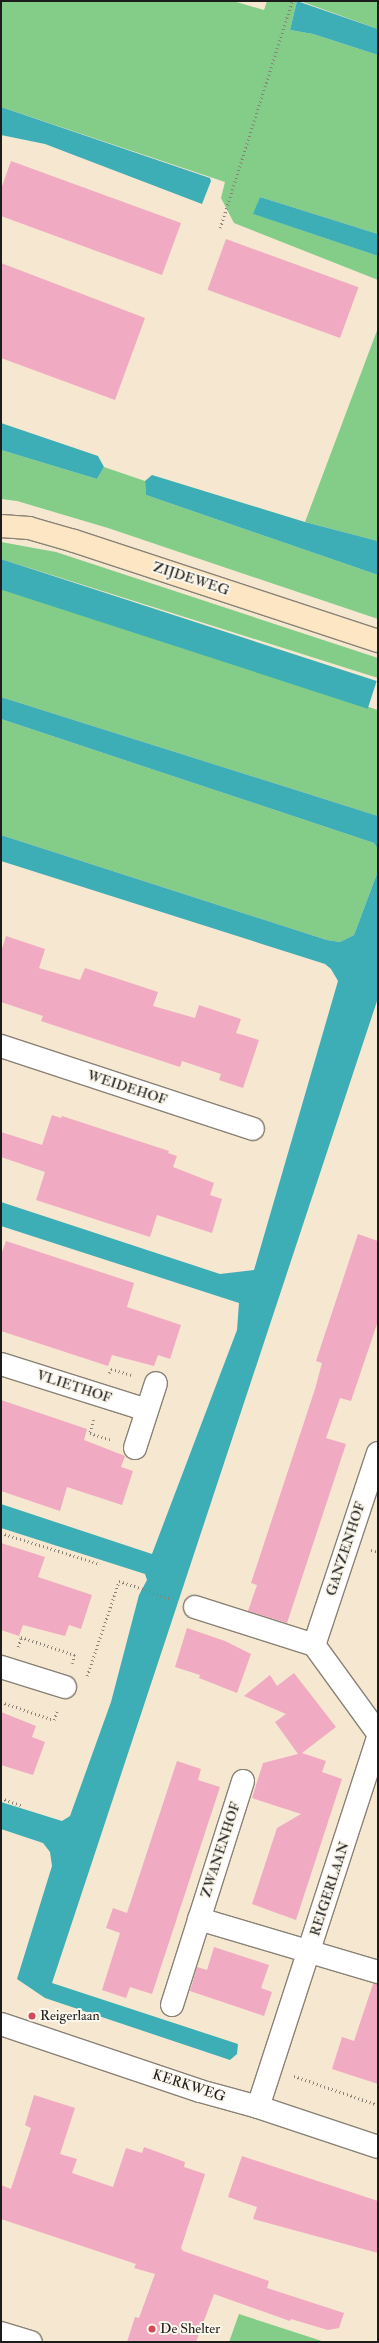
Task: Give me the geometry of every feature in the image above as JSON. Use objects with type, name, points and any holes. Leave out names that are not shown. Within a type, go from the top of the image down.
[{"type":"main road","name":"ZIJDEWEG","points":[[1,526],[29,528],[378,641]]},
{"type":"street","name":"WEIDEHOF","points":[[1,1046],[253,1130]]},
{"type":"street","name":"VLIETHOF","points":[[1,1364],[147,1410]]},
{"type":"street","points":[[135,1448],[156,1383]]},
{"type":"street","name":"GANZENHOF","points":[[314,1645],[378,1453]]},
{"type":"street","points":[[187,1604],[314,1645],[378,1733]]},
{"type":"street","points":[[1,1667],[65,1687]]},
{"type":"street","name":"REIGERLAAN","points":[[258,2107],[310,1951],[378,1738]]},
{"type":"street","name":"ZWANENHOF","points":[[172,2005],[244,1781]]},
{"type":"street","points":[[199,1920],[378,1972]]},
{"type":"street","name":"KERKWEG","points":[[1,2024],[200,2091],[258,2107],[378,2147]]},
{"type":"street","points":[[1,2333],[31,2342]]},
{"type":"path","points":[[220,228],[292,1]]},
{"type":"path","points":[[1,1533],[100,1564]]},
{"type":"path","points":[[65,1687],[82,1692],[119,1581],[187,1604]]},
{"type":"path","points":[[1,1798],[23,1806]]},
{"type":"path","points":[[271,2069],[378,2105]]},
{"type":"green space","points":[[1,1],[233,1],[264,10],[267,1],[297,1],[290,30],[313,34],[378,55],[378,234],[260,197],[254,214],[378,256],[378,280],[234,223],[221,198],[225,182],[1,107]]},
{"type":"green space","points":[[300,1],[378,1],[378,29]]},
{"type":"green space","points":[[378,328],[378,541],[305,522]]},
{"type":"green space","points":[[1,450],[97,479],[104,467],[145,481],[146,495],[378,575],[378,619],[108,528],[17,501],[1,499]]},
{"type":"green space","points":[[1,542],[56,552],[378,658],[378,678],[1,559]]},
{"type":"green space","points":[[1,588],[378,710],[378,816],[1,697]]},
{"type":"green space","points":[[1,719],[374,843],[378,849],[378,871],[354,935],[340,942],[327,940],[1,835]]},
{"type":"green space","points":[[239,2314],[325,2342],[229,2342]]},
{"type":"water","points":[[297,1],[378,29],[378,55],[313,34],[290,30]]},
{"type":"water","points":[[1,107],[210,178],[211,181],[202,204],[45,144],[1,135]]},
{"type":"water","points":[[260,197],[378,234],[378,256],[253,214]]},
{"type":"water","points":[[1,423],[98,456],[104,467],[97,479],[1,450]]},
{"type":"water","points":[[152,475],[305,522],[378,541],[378,575],[146,495],[145,481]]},
{"type":"water","points":[[1,559],[377,681],[368,709],[1,589]]},
{"type":"water","points":[[1,697],[378,816],[378,849],[374,843],[1,719]]},
{"type":"water","points":[[1,835],[327,940],[340,942],[354,935],[378,871],[378,998],[52,1983],[238,2044],[237,2054],[230,2060],[45,1998],[17,1979],[52,1866],[50,1852],[43,1843],[1,1829],[1,1802],[62,1821],[70,1816],[111,1702],[139,1595],[147,1580],[145,1574],[1,1528],[1,1504],[152,1554],[237,1330],[239,1303],[1,1226],[1,1202],[220,1274],[254,1270],[338,981],[331,969],[325,964],[1,861]]},
{"type":"building","points":[[11,161],[181,223],[162,275],[1,216],[1,189]]},
{"type":"building","points":[[226,239],[358,287],[340,338],[208,290]]},
{"type":"building","points":[[1,263],[145,318],[115,400],[1,358]]},
{"type":"building","points":[[6,936],[45,949],[39,968],[80,980],[85,968],[158,992],[153,1006],[195,1018],[199,1005],[241,1019],[236,1033],[259,1040],[243,1088],[219,1080],[221,1074],[182,1061],[180,1067],[41,1021],[43,1016],[1,1002],[1,952]]},
{"type":"building","points":[[52,1115],[61,1118],[62,1116],[169,1151],[168,1153],[177,1156],[173,1167],[214,1183],[210,1195],[222,1199],[212,1233],[157,1215],[150,1237],[36,1200],[45,1172],[1,1157],[1,1132],[42,1145]]},
{"type":"building","points":[[358,1234],[378,1241],[378,1321],[351,1401],[340,1398],[326,1438],[346,1444],[287,1623],[248,1611],[257,1585],[251,1583],[315,1389],[322,1363],[316,1361]]},
{"type":"building","points":[[6,1241],[134,1283],[127,1307],[181,1325],[170,1359],[158,1355],[154,1366],[112,1355],[108,1366],[1,1331],[1,1255]]},
{"type":"building","points":[[1,1400],[87,1429],[84,1440],[125,1456],[121,1467],[133,1471],[122,1505],[67,1487],[60,1511],[1,1491]]},
{"type":"building","points":[[1,1543],[45,1557],[38,1577],[92,1595],[81,1629],[69,1625],[65,1636],[23,1625],[19,1636],[1,1630]]},
{"type":"building","points":[[187,1628],[225,1641],[251,1654],[237,1693],[199,1678],[200,1675],[175,1667]]},
{"type":"building","points":[[294,1673],[336,1727],[302,1753],[326,1761],[322,1772],[342,1779],[296,1920],[252,1904],[277,1828],[301,1814],[252,1798],[263,1763],[298,1754],[275,1722],[286,1714],[244,1696],[270,1675],[277,1686]]},
{"type":"building","points":[[1,1712],[36,1726],[32,1737],[45,1742],[33,1775],[1,1765]]},
{"type":"building","points":[[177,1761],[201,1769],[198,1780],[220,1787],[152,1994],[130,1987],[126,1998],[102,1990],[120,1933],[106,1928],[113,1908],[127,1913]]},
{"type":"building","points":[[214,1947],[269,1965],[261,1988],[272,1992],[264,2016],[190,1991],[197,1967],[207,1970]]},
{"type":"building","points":[[373,1984],[378,1984],[378,2084],[332,2069],[342,2037],[354,2041]]},
{"type":"building","points":[[34,2095],[75,2108],[60,2154],[77,2159],[72,2173],[113,2187],[126,2148],[142,2153],[144,2147],[185,2162],[184,2167],[205,2174],[181,2248],[183,2251],[269,2281],[267,2288],[344,2313],[339,2328],[328,2330],[291,2319],[290,2321],[214,2294],[196,2342],[127,2342],[135,2317],[139,2318],[155,2274],[134,2268],[136,2264],[1,2219],[1,2185],[11,2189],[31,2128],[25,2125]]},
{"type":"building","points":[[242,2156],[378,2201],[378,2253],[253,2219],[257,2207],[228,2197]]},
{"type":"place","name":"Reigerlaan","points":[[32,2016]]},
{"type":"place","name":"De Shelter","points":[[152,2329]]}]
